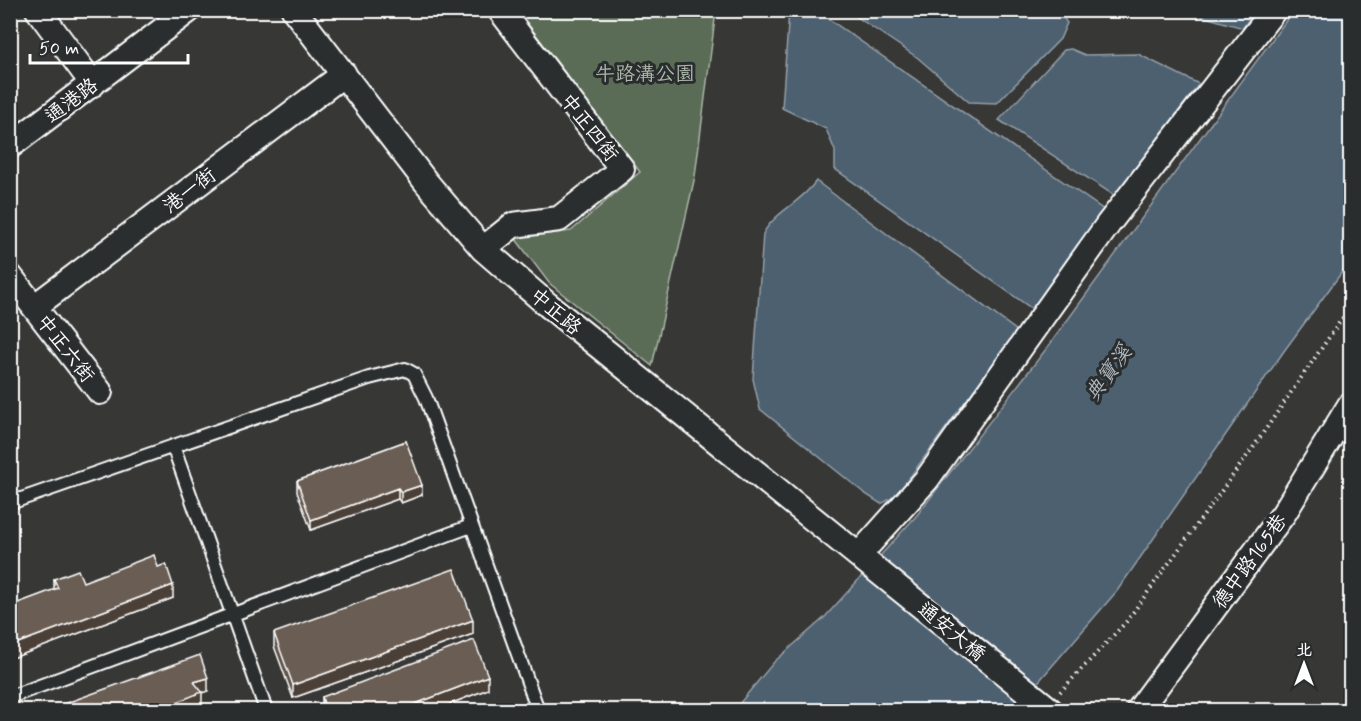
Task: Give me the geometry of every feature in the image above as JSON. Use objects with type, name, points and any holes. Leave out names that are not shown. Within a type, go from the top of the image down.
[{"type":"street","points":[[38,10],[93,84]]},
{"type":"street","name":"通港路","points":[[10,146],[189,10]]},
{"type":"street","name":"中正路","points":[[294,10],[426,182],[483,249],[548,305],[863,559]]},
{"type":"street","name":"中正四街","points":[[483,249],[513,225],[559,219],[622,169],[500,10]]},
{"type":"street","points":[[863,559],[927,479],[1109,223],[1274,10]]},
{"type":"street","name":"港一街","points":[[34,307],[344,74]]},
{"type":"street","name":"中正六街","points":[[10,276],[100,392]]},
{"type":"street","name":"德中路165巷","points":[[1139,711],[1284,513],[1350,405]]},
{"type":"street","name":"通安大橋","points":[[863,559],[1045,706]]},
{"type":"lane","points":[[10,502],[369,378],[405,369],[414,374],[426,398],[538,711]]},
{"type":"lane","points":[[173,446],[230,614],[266,711]]},
{"type":"lane","points":[[10,697],[471,526]]},
{"type":"path","points":[[1045,706],[1126,622],[1245,458],[1350,307]]},
{"type":"green space","name":"牛路溝公園","points":[[518,11],[716,11],[695,176],[652,366],[549,283],[515,238],[571,231],[640,172]]},
{"type":"water","points":[[1254,10],[1243,28],[1184,11]]},
{"type":"water","points":[[789,11],[817,11],[1104,210],[1035,311],[835,169],[835,151],[826,129],[782,108]]},
{"type":"water","points":[[848,11],[1059,11],[1067,23],[1060,39],[997,103],[969,102],[918,58]]},
{"type":"water","name":"典寶溪","points":[[1293,11],[1350,11],[1350,261],[1284,351],[1117,591],[1014,710],[734,710],[774,662],[824,618],[917,515],[1050,344]]},
{"type":"water","points":[[1071,49],[1085,55],[1138,54],[1199,84],[1115,196],[999,120],[1064,50]]},
{"type":"water","points":[[816,181],[1017,331],[896,496],[881,504],[864,493],[760,409],[753,379],[763,234],[774,219],[810,189]]},
{"type":"building","points":[[406,441],[422,485],[401,492],[398,488],[311,520],[297,481]]},
{"type":"building","points":[[154,555],[158,567],[166,564],[173,585],[10,646],[10,606],[58,588],[54,579],[78,570],[83,582]]},
{"type":"building","points":[[454,569],[473,620],[293,685],[274,633]]},
{"type":"building","points":[[474,640],[488,676],[397,711],[326,711],[322,697]]},
{"type":"building","points":[[200,655],[208,678],[194,682],[202,692],[155,711],[44,711]]}]
